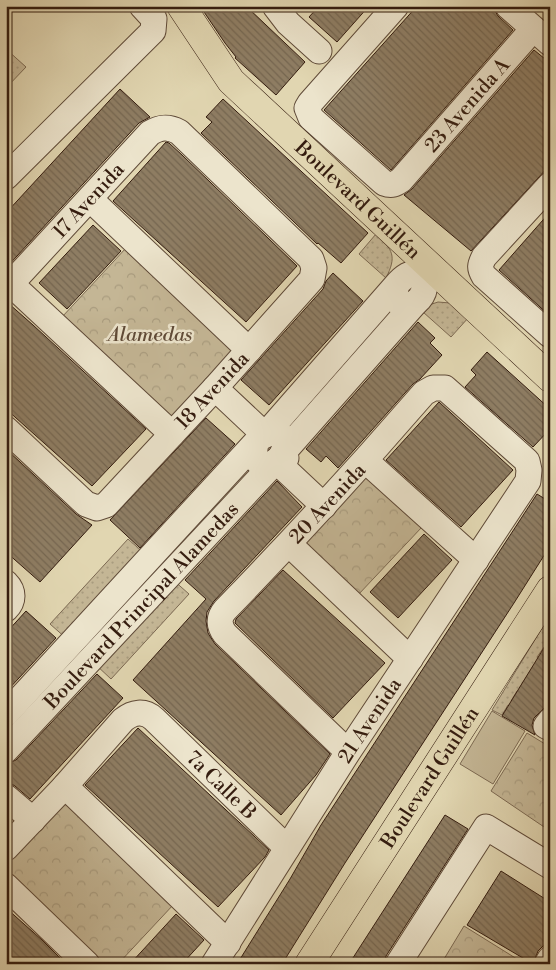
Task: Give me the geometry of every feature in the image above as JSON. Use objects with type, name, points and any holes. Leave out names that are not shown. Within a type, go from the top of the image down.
[{"type":"main road","name":"Boulevard Guillén","points":[[181,6],[207,48],[231,81],[451,288],[550,378]]},
{"type":"main road","name":"Boulevard Guillén","points":[[309,964],[550,590]]},
{"type":"street","points":[[6,177],[153,32],[154,19],[142,6]]},
{"type":"street","name":"23 Avenida A","points":[[396,6],[307,108],[312,118],[384,183],[394,185],[401,180],[541,36]]},
{"type":"street","points":[[508,6],[541,36]]},
{"type":"street","points":[[289,12],[319,52]]},
{"type":"street","name":"17 Avenida","points":[[9,286],[150,133],[164,128],[172,128],[179,132],[311,259],[314,268],[312,279]]},
{"type":"street","points":[[550,185],[484,257],[480,264],[480,270],[484,276],[550,334]]},
{"type":"street","points":[[90,199],[249,350]]},
{"type":"street","points":[[406,245],[407,261],[394,294],[398,303],[408,306],[419,300]]},
{"type":"street","name":"18 Avenida","points":[[6,429],[86,504],[100,507],[111,501],[312,279]]},
{"type":"street","name":"Boulevard Principal Alamedas","points":[[6,714],[260,439],[399,282]]},
{"type":"street","name":"Boulevard Principal Alamedas","points":[[6,750],[279,458],[419,300],[435,286],[445,285],[451,288]]},
{"type":"street","points":[[9,286],[172,434]]},
{"type":"street","name":"20 Avenida","points":[[348,752],[225,634],[221,628],[220,620],[225,610],[366,461],[424,393],[433,388],[448,389],[527,461],[529,470],[528,481]]},
{"type":"street","points":[[210,392],[260,439],[254,453],[258,462],[268,465],[279,458],[328,502]]},
{"type":"street","points":[[366,461],[476,560]]},
{"type":"street","name":"21 Avenida","points":[[214,964],[348,752],[528,481]]},
{"type":"street","points":[[289,544],[410,659]]},
{"type":"street","name":"7a Calle B","points":[[65,786],[127,717],[140,712],[151,716],[287,848]]},
{"type":"street","points":[[6,797],[17,830],[65,786],[228,943]]},
{"type":"street","points":[[398,964],[486,827],[550,866]]},
{"type":"street","points":[[6,886],[87,964]]},
{"type":"street","points":[[547,964],[550,959]]},
{"type":"green space","points":[[6,49],[26,67],[6,88]]},
{"type":"green space","points":[[376,234],[390,249],[392,254],[386,278],[359,254]]},
{"type":"green space","name":"Alamedas","points":[[126,248],[236,349],[172,418],[62,317]]},
{"type":"green space","points":[[438,302],[450,303],[469,317],[451,337],[423,312],[432,304]]},
{"type":"green space","points":[[366,474],[422,527],[358,595],[301,543]]},
{"type":"green space","points":[[128,539],[145,554],[67,639],[50,624]]},
{"type":"green space","points":[[172,579],[189,594],[111,679],[95,664]]},
{"type":"green space","points":[[550,615],[550,623],[547,622],[550,624],[550,637],[547,642],[550,644],[550,650],[544,647],[537,657],[550,664],[536,662],[520,687],[533,694],[530,699],[517,691],[511,701],[524,709],[521,713],[508,705],[502,715],[492,710]]},
{"type":"green space","points":[[492,711],[525,731],[493,784],[460,764]]},
{"type":"green space","points":[[527,733],[550,747],[550,831],[491,791]]},
{"type":"green space","points":[[66,802],[174,904],[118,964],[100,964],[6,875],[6,865]]},
{"type":"green space","points":[[464,926],[525,964],[441,964]]},
{"type":"building","points":[[200,6],[246,6],[305,62],[276,95],[235,58]]},
{"type":"building","points":[[319,6],[369,6],[337,42],[309,17]]},
{"type":"building","points":[[417,6],[494,6],[498,16],[513,30],[391,170],[324,110]]},
{"type":"building","points":[[534,50],[550,63],[550,165],[471,251],[404,195],[412,189]]},
{"type":"building","points":[[120,89],[150,117],[139,123],[6,268],[6,213]]},
{"type":"building","points":[[223,99],[368,233],[341,263],[317,244],[201,133],[212,122],[206,117]]},
{"type":"building","points":[[166,142],[182,155],[297,266],[246,322],[113,201]]},
{"type":"building","points":[[550,212],[550,316],[499,270]]},
{"type":"building","points":[[93,225],[121,251],[67,309],[39,283]]},
{"type":"building","points":[[333,273],[363,301],[269,405],[241,380],[323,289],[326,281]]},
{"type":"building","points":[[6,303],[33,325],[146,429],[92,486],[6,409]]},
{"type":"building","points":[[418,322],[435,338],[430,343],[442,355],[413,384],[338,468],[326,456],[321,462],[306,449]]},
{"type":"building","points":[[487,352],[550,409],[550,429],[533,447],[465,387],[476,375],[471,370]]},
{"type":"building","points":[[439,402],[513,470],[461,527],[386,460]]},
{"type":"building","points":[[206,418],[235,444],[140,548],[110,520]]},
{"type":"building","points":[[6,449],[76,514],[92,525],[40,582],[6,552]]},
{"type":"building","points":[[277,481],[302,507],[214,601],[207,612],[206,621],[208,633],[215,644],[330,754],[316,775],[281,815],[133,680],[206,599],[185,580]]},
{"type":"building","points":[[537,494],[550,502],[550,546],[514,603],[345,863],[282,964],[237,964],[321,825]]},
{"type":"building","points":[[424,534],[452,560],[398,618],[370,592]]},
{"type":"building","points":[[283,570],[385,663],[333,718],[235,623],[236,619]]},
{"type":"building","points":[[26,611],[56,638],[6,692],[6,633]]},
{"type":"building","points":[[550,638],[550,707],[544,708],[534,718],[532,725],[535,735],[502,716]]},
{"type":"building","points":[[97,674],[123,698],[30,799],[6,781],[6,764],[16,760]]},
{"type":"building","points":[[138,728],[269,850],[265,857],[218,907],[85,785]]},
{"type":"building","points":[[445,815],[468,829],[386,956],[384,964],[349,964]]},
{"type":"building","points":[[501,871],[550,902],[550,945],[543,946],[538,951],[533,964],[467,925]]},
{"type":"building","points":[[6,908],[66,964],[11,964],[6,959]]},
{"type":"building","points":[[176,914],[204,940],[182,964],[130,964]]}]
